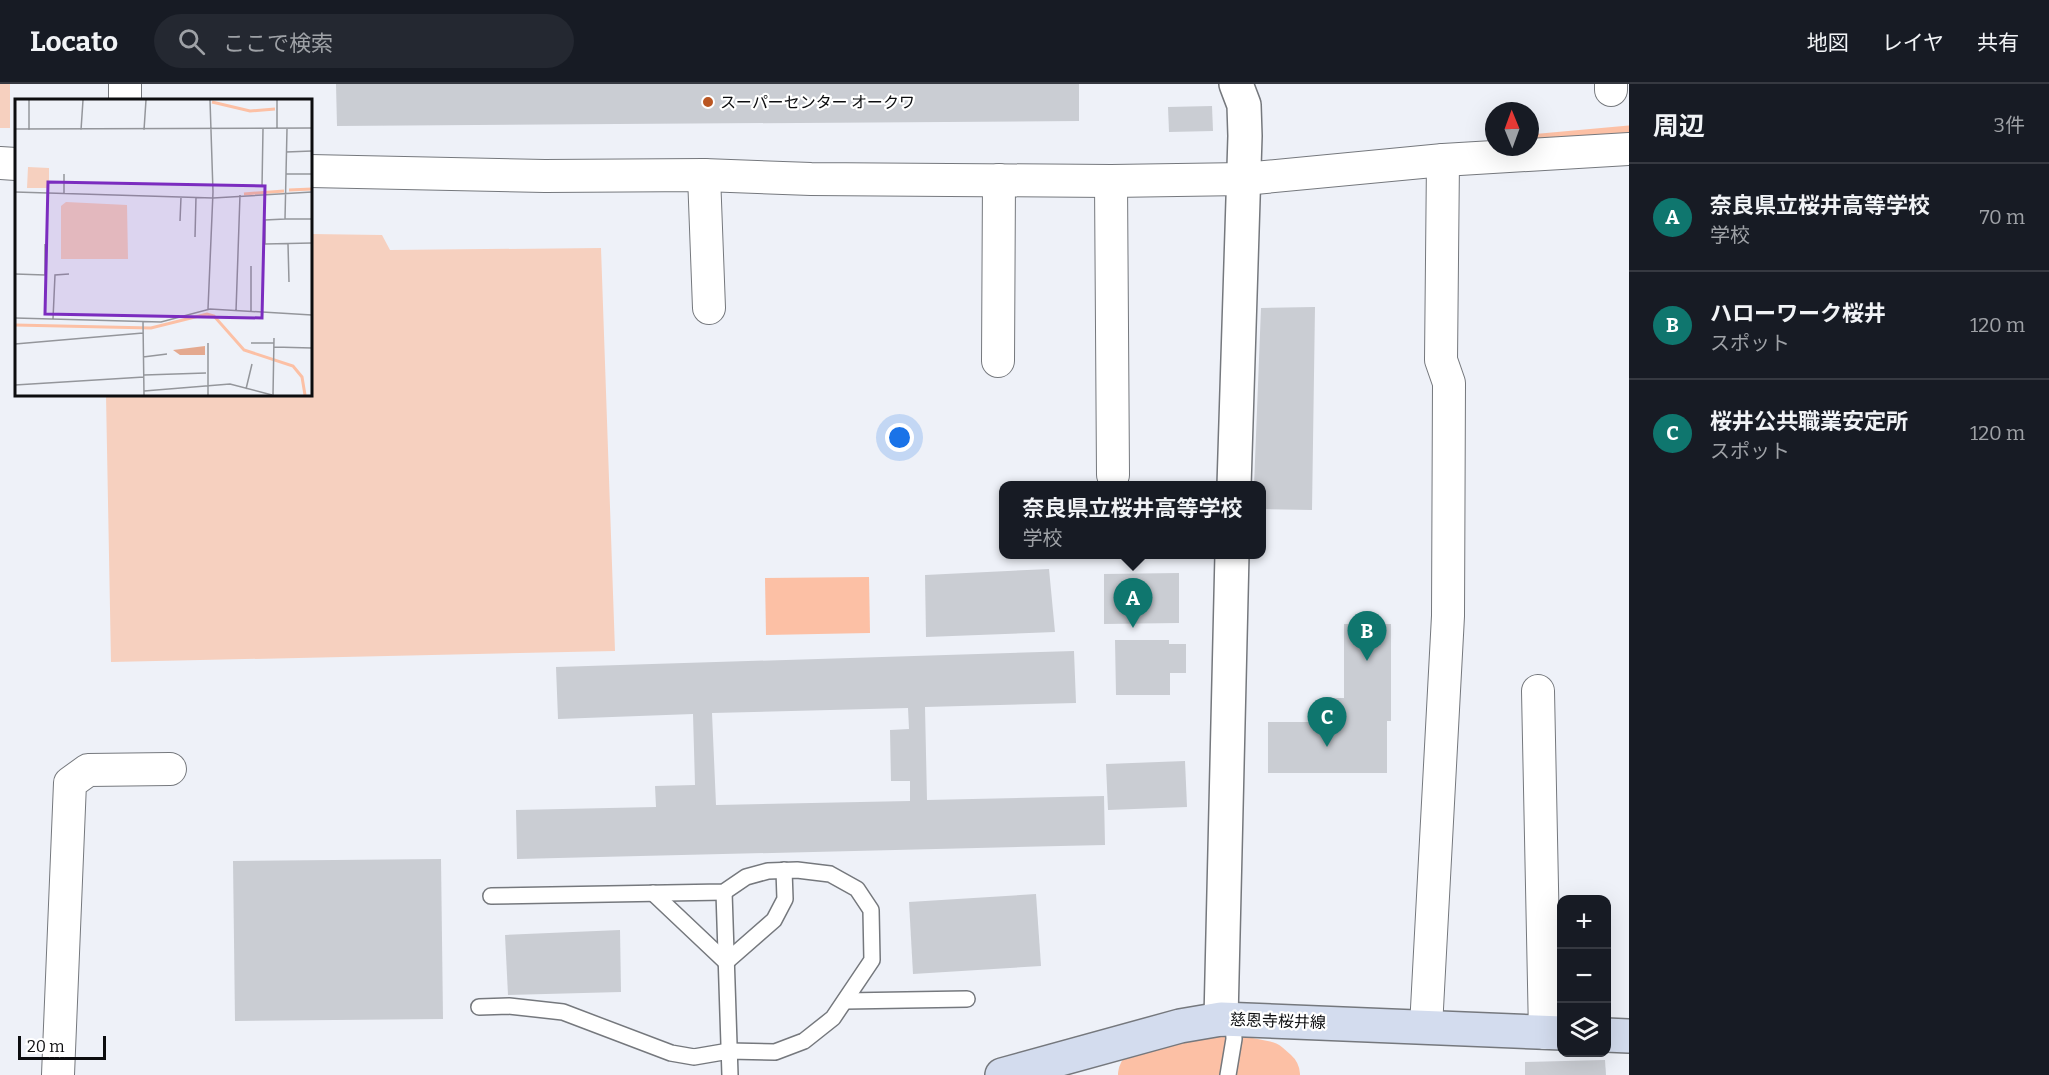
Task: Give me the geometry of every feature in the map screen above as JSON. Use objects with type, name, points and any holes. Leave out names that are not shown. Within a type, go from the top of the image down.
[{"type":"main road","name":"慈恩寺桜井線","points":[[1002,1075],[1180,1026],[1426,1027],[1553,1033]]},
{"type":"main road","points":[[1611,1035],[1629,1036]]},
{"type":"street","points":[[1234,481],[1245,136],[1244,105],[1236,84]]},
{"type":"street","points":[[312,171],[811,179],[1111,181],[1244,179],[1443,160],[1629,149]]},
{"type":"street","points":[[1426,1027],[1448,616],[1449,383],[1441,360],[1443,160]]},
{"type":"street","points":[[0,163],[15,164]]},
{"type":"street","points":[[704,176],[709,308]]},
{"type":"street","points":[[998,361],[999,180]]},
{"type":"street","points":[[1111,181],[1113,475]]},
{"type":"street","points":[[1229,1025],[1232,559]]},
{"type":"street","points":[[1538,691],[1553,1033]]},
{"type":"street","points":[[58,1075],[70,783],[88,770],[170,769]]},
{"type":"lane","points":[[726,962],[774,920],[785,899],[784,870]]},
{"type":"lane","points":[[479,1007],[508,1006],[563,1012],[671,1053],[694,1057],[729,1051],[775,1052],[804,1041],[833,1018],[872,960],[871,910],[857,889],[830,874],[797,870],[768,871],[746,877],[724,892],[491,896]]},
{"type":"lane","points":[[724,892],[730,1075]]},
{"type":"lane","points":[[653,893],[726,962]]},
{"type":"lane","points":[[844,1001],[967,999]]},
{"type":"lane","points":[[1228,1075],[1229,1025]]},
{"type":"shaded area","points":[[0,84],[10,84],[10,128],[0,128]]},
{"type":"shaded area","points":[[312,234],[382,235],[390,250],[601,248],[615,651],[111,662],[106,396],[312,396]]},
{"type":"shaded area","points":[[869,577],[870,633],[766,635],[765,578]]},
{"type":"building","name":"スーパーセンター オークワ","points":[[336,84],[1079,84],[1079,121],[337,126]]},
{"type":"building","points":[[1212,106],[1213,131],[1169,132],[1168,107]]},
{"type":"building","points":[[1315,307],[1312,510],[1266,509],[1266,481],[1254,481],[1261,308]]},
{"type":"building","points":[[1049,569],[1055,632],[926,637],[925,575]]},
{"type":"building","points":[[1179,573],[1179,623],[1104,624],[1104,574]]},
{"type":"building","points":[[1344,624],[1391,624],[1391,721],[1387,721],[1387,773],[1268,773],[1268,722],[1321,722],[1321,698],[1344,698]]},
{"type":"building","points":[[1115,640],[1169,640],[1169,644],[1186,644],[1186,673],[1170,673],[1170,695],[1116,695]]},
{"type":"building","points":[[1074,651],[1076,703],[925,707],[927,800],[1104,796],[1105,845],[517,859],[516,810],[656,807],[655,786],[695,785],[693,714],[558,719],[556,667]],"holes":[[[908,708],[909,729],[890,730],[891,781],[910,781],[910,801],[716,805],[712,713]]]},
{"type":"building","points":[[1185,761],[1187,807],[1108,810],[1106,764]]},
{"type":"building","points":[[441,859],[443,1019],[235,1021],[233,861]]},
{"type":"building","points":[[1036,894],[1041,966],[913,974],[909,902]]},
{"type":"building","points":[[620,930],[621,992],[508,995],[505,935]]},
{"type":"building","points":[[1605,1060],[1606,1075],[1525,1075],[1525,1062]]},
{"type":"waterway","points":[[1539,138],[1629,130]]},
{"type":"waterway","points":[[1145,1075],[1209,1057],[1265,1068],[1273,1075]]},
{"type":"place","name":"スーパーセンター オークワ","points":[[708,102]]},
{"type":"place","name":"奈良県立桜井高等学校","points":[[1133,628]]},
{"type":"place","name":"ハローワーク桜井","points":[[1367,661]]},
{"type":"place","name":"桜井公共職業安定所","points":[[1327,747]]}]
